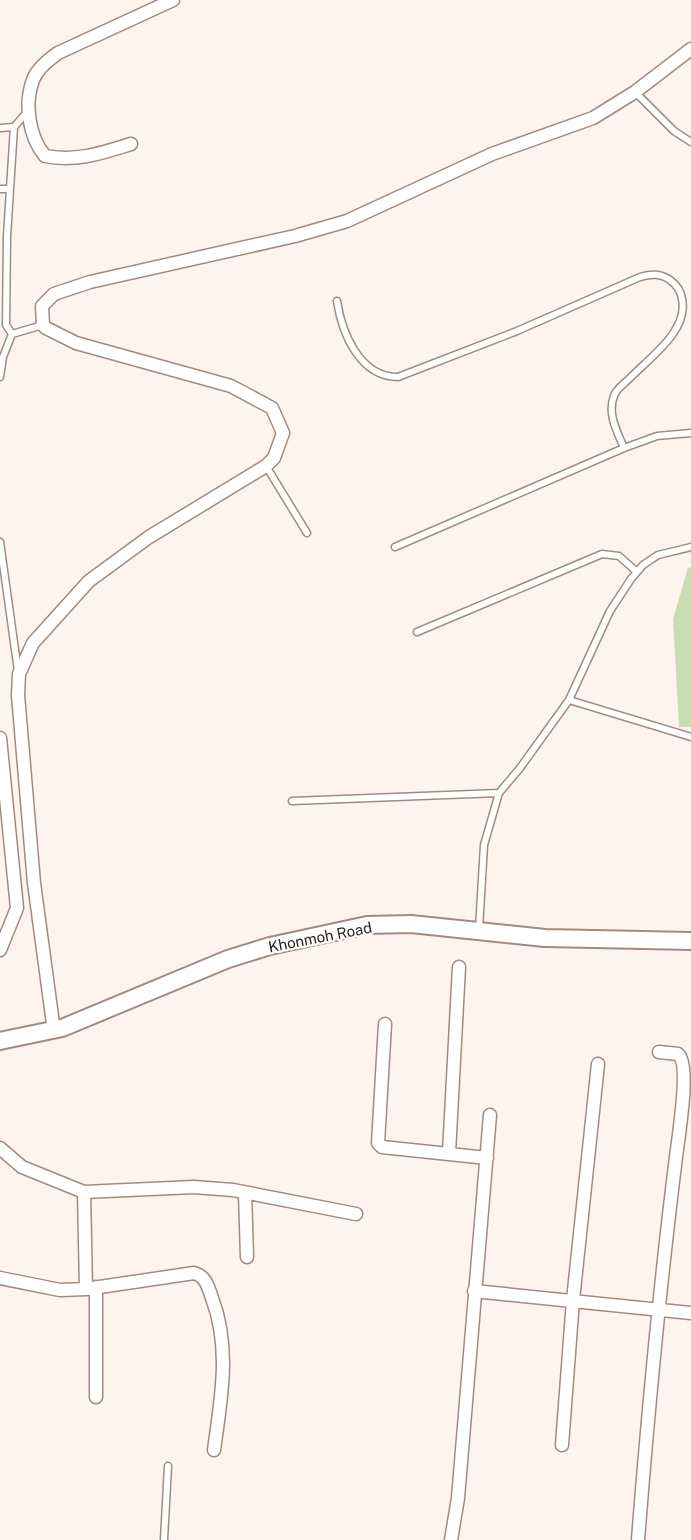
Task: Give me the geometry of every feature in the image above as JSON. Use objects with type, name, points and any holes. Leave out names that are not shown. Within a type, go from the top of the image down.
[{"type":"main road","name":"Khonmoh Road","points":[[0,1041],[54,1031],[228,959],[270,946],[367,925],[411,924],[544,939],[691,940]]},
{"type":"street","points":[[131,144],[86,157],[70,159],[45,156],[38,148],[31,130],[29,111],[33,80],[43,65],[58,53],[173,0]]},
{"type":"street","points":[[54,1031],[34,883],[18,695],[19,674],[33,643],[89,581],[149,537],[266,466],[274,458],[283,434],[272,408],[231,386],[76,343],[43,325],[42,306],[54,294],[90,282],[295,236],[347,221],[492,154],[593,118],[635,92],[691,49]]},
{"type":"street","points":[[0,738],[16,908],[0,950]]},
{"type":"street","points":[[449,1153],[459,967]]},
{"type":"street","points":[[385,1024],[378,1143],[382,1147],[487,1158]]},
{"type":"street","points":[[638,1540],[657,1309],[681,1110],[684,1065],[678,1054],[659,1052]]},
{"type":"street","points":[[562,1445],[573,1300],[598,1064]]},
{"type":"street","points":[[451,1540],[458,1498],[490,1115]]},
{"type":"street","points":[[0,1148],[22,1167],[84,1192],[194,1187],[245,1193],[356,1214]]},
{"type":"street","points":[[84,1192],[96,1397]]},
{"type":"street","points":[[245,1193],[248,1257]]},
{"type":"street","points":[[0,1278],[60,1290],[91,1288],[194,1273],[204,1278],[218,1315],[223,1342],[223,1388],[214,1450]]},
{"type":"street","points":[[474,1291],[691,1313]]},
{"type":"lane","points":[[635,92],[674,131],[691,142]]},
{"type":"lane","points":[[12,334],[6,325],[14,127],[29,111]]},
{"type":"lane","points":[[0,128],[14,127]]},
{"type":"lane","points":[[0,189],[10,189]]},
{"type":"lane","points":[[337,301],[347,339],[355,352],[380,374],[398,377],[517,331],[640,278],[652,274],[664,276],[675,283],[681,293],[682,319],[673,333],[615,393],[610,408],[624,448]]},
{"type":"lane","points":[[12,334],[43,325]]},
{"type":"lane","points":[[0,377],[3,357],[12,334]]},
{"type":"lane","points":[[395,547],[624,448],[657,436],[691,433]]},
{"type":"lane","points":[[266,466],[307,533]]},
{"type":"lane","points":[[0,542],[19,674]]},
{"type":"lane","points":[[479,933],[484,845],[499,793],[569,700],[610,611],[637,572],[658,555],[691,548]]},
{"type":"lane","points":[[417,632],[602,554],[619,556],[637,572]]},
{"type":"lane","points":[[569,700],[691,737]]},
{"type":"lane","points":[[292,801],[499,793]]},
{"type":"lane","points":[[164,1540],[168,1466]]},
{"type":"green space","points":[[691,567],[691,727],[679,727],[673,619],[688,568]]}]
